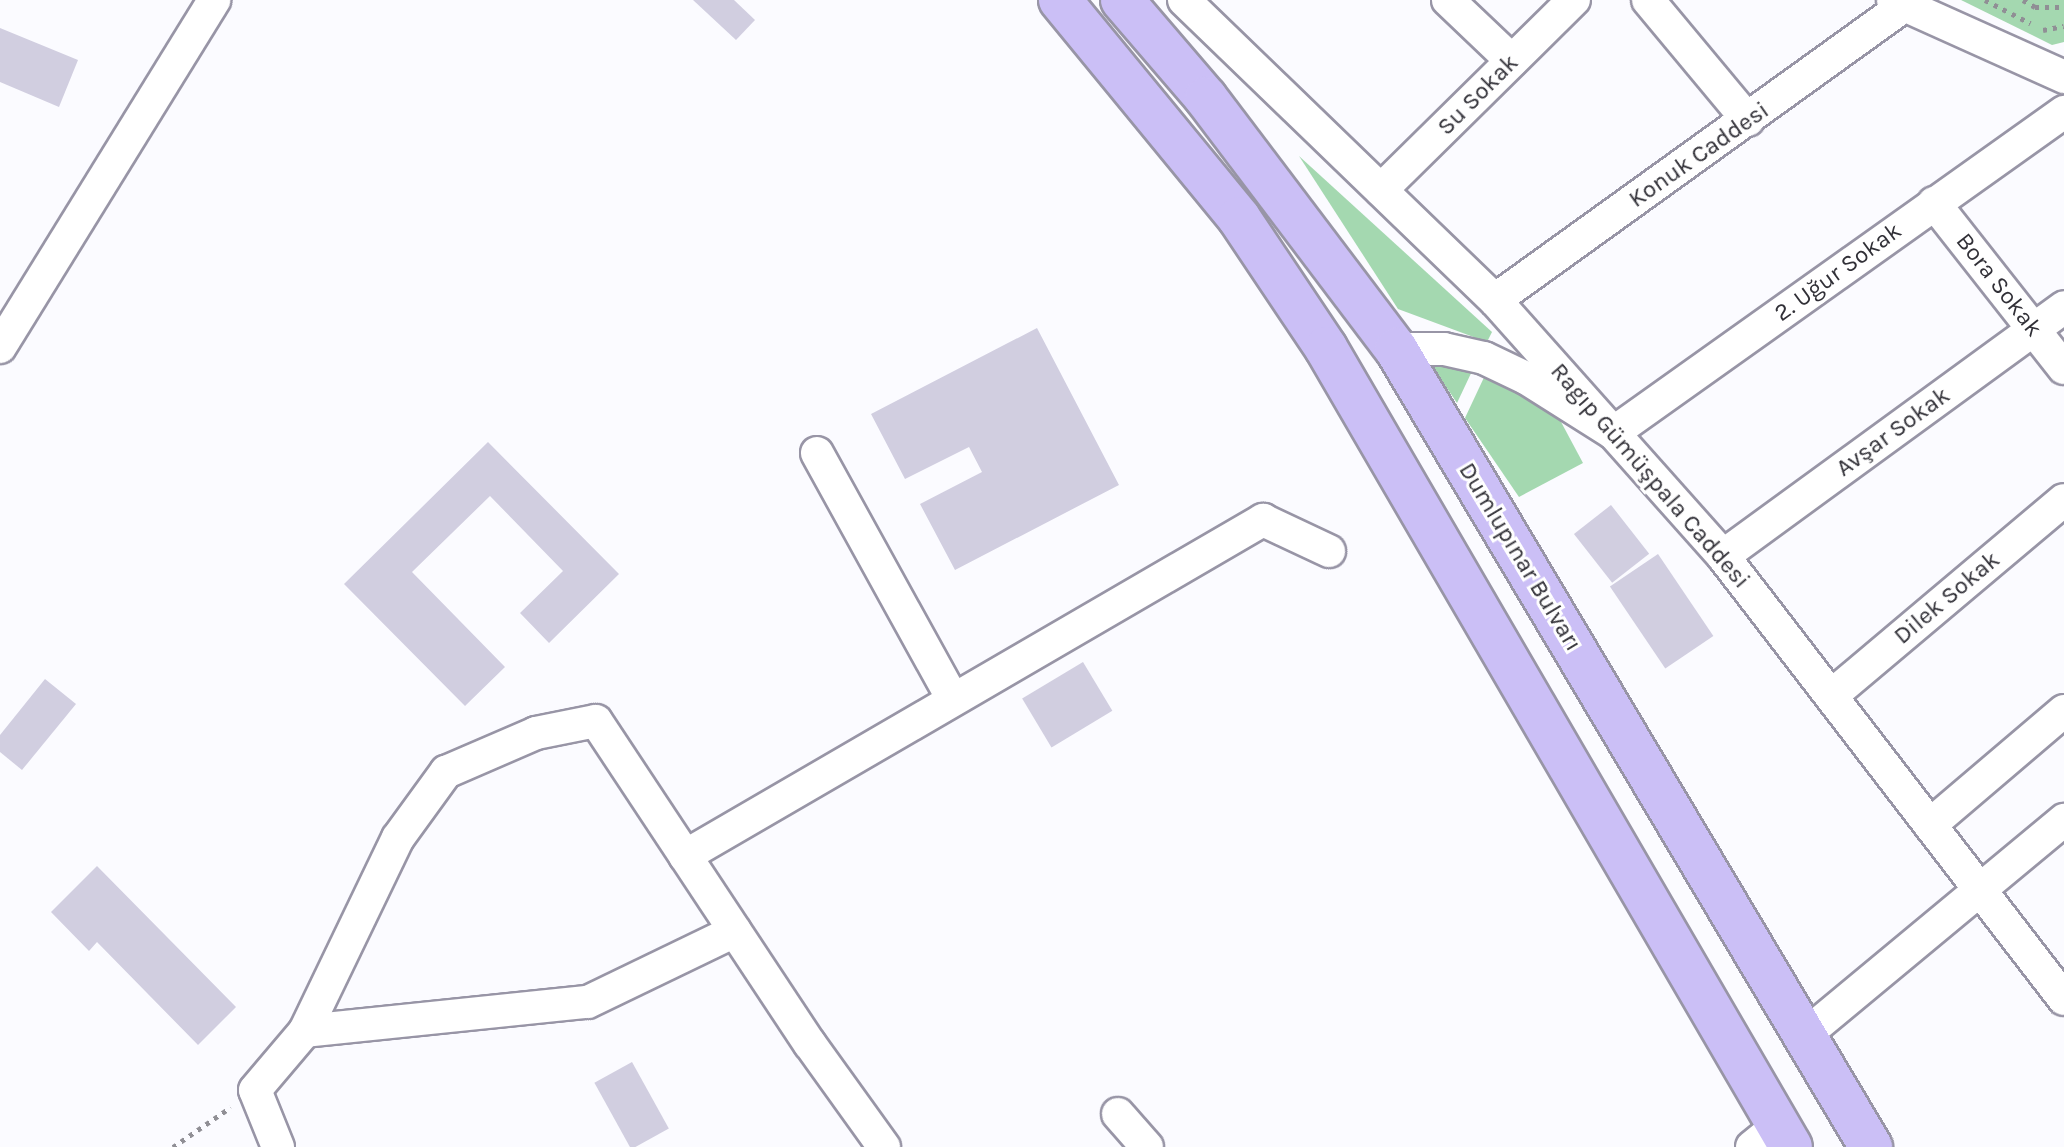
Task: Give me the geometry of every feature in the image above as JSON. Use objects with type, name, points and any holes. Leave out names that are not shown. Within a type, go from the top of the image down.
[{"type":"main road","points":[[1060,0],[1239,218],[1326,348],[1774,1140]]},
{"type":"main road","name":"Dumlupınar Bulvarı","points":[[1122,0],[1206,98],[1396,349],[1871,1147]]},
{"type":"street","points":[[0,347],[214,0]]},
{"type":"street","name":"Ragıp Gümüşpala Caddesi","points":[[1184,0],[1495,300],[1723,556],[1930,825],[1977,892],[2064,999]]},
{"type":"street","points":[[1448,0],[1512,61]]},
{"type":"street","name":"Su Sokak","points":[[1381,190],[1574,0]]},
{"type":"street","points":[[1648,0],[1748,120]]},
{"type":"street","points":[[1897,4],[2064,77]]},
{"type":"street","name":"Konuk Caddesi","points":[[1495,300],[1748,120],[1897,4]]},
{"type":"street","name":"2. Uğur Sokak","points":[[1613,433],[2064,112]]},
{"type":"street","name":"Bora Sokak","points":[[1934,203],[2064,368]]},
{"type":"street","name":"Avşar Sokak","points":[[1723,556],[2064,307]]},
{"type":"street","points":[[1396,349],[1444,349],[1484,358],[1526,378],[1613,433]]},
{"type":"street","points":[[817,453],[952,698]]},
{"type":"street","name":"Dilek Sokak","points":[[1831,696],[2064,500]]},
{"type":"street","points":[[685,856],[952,698],[1263,520],[1329,551]]},
{"type":"street","points":[[1930,825],[2064,711]]},
{"type":"street","points":[[278,1147],[255,1090],[305,1031],[398,838],[446,772],[536,733],[596,721],[735,931],[884,1147]]},
{"type":"street","points":[[1805,1035],[2064,820]]},
{"type":"street","points":[[305,1031],[588,1002],[735,931]]},
{"type":"street","points":[[1118,1114],[1147,1147]]},
{"type":"path","points":[[1985,0],[2044,30],[2064,26]]},
{"type":"path","points":[[2026,1],[2060,11],[2064,7]]},
{"type":"path","points":[[173,1147],[255,1090]]},
{"type":"green space","points":[[1961,0],[2064,0],[2064,42],[2052,45]]},
{"type":"green space","points":[[1299,156],[1492,332],[1487,342],[1398,309]]},
{"type":"green space","points":[[1423,353],[1474,367],[1457,403]]},
{"type":"green space","points":[[1487,371],[1560,420],[1583,463],[1519,497],[1465,418]]},
{"type":"building","points":[[693,0],[734,0],[755,20],[736,40]]},
{"type":"building","points":[[0,28],[78,60],[59,107],[0,82]]},
{"type":"building","points":[[1037,328],[1119,485],[955,570],[920,504],[982,472],[969,447],[905,479],[871,414]]},
{"type":"building","points":[[488,442],[619,574],[549,643],[520,613],[563,571],[490,496],[412,572],[505,667],[465,706],[344,584]]},
{"type":"building","points":[[1611,505],[1649,554],[1612,583],[1574,534]]},
{"type":"building","points":[[1658,554],[1713,636],[1665,669],[1610,586]]},
{"type":"building","points":[[1083,662],[1112,711],[1051,747],[1022,699]]},
{"type":"building","points":[[45,679],[76,704],[22,770],[0,752],[0,735]]},
{"type":"building","points":[[97,866],[236,1007],[198,1045],[97,942],[89,951],[51,912]]},
{"type":"building","points":[[632,1062],[669,1128],[630,1147],[594,1083]]}]
